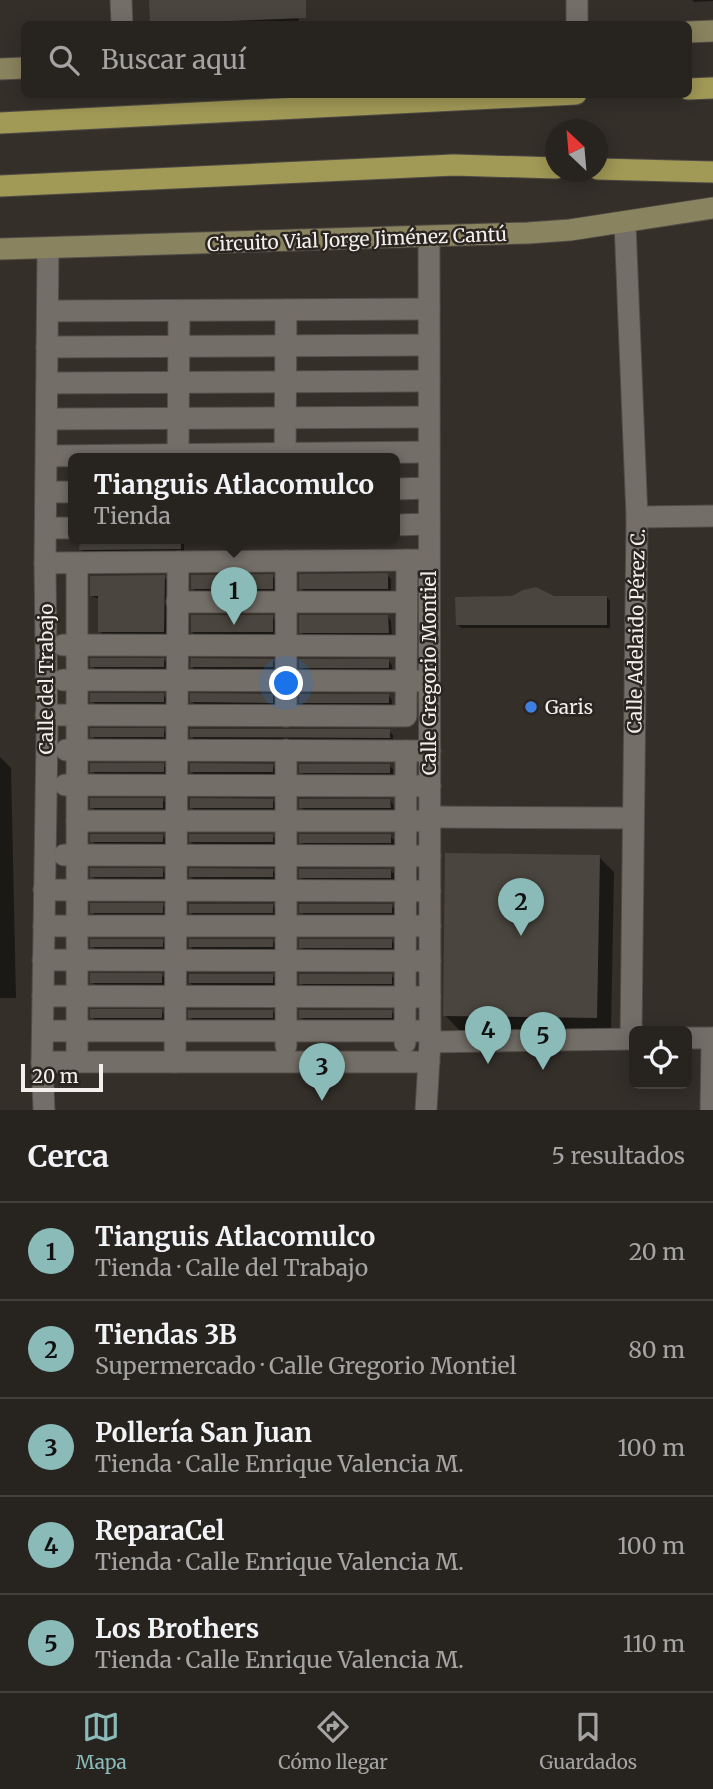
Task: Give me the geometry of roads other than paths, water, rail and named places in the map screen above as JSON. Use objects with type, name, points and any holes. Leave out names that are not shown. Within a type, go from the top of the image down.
[{"type":"main road","points":[[692,89],[713,88]]},
{"type":"main road","points":[[0,123],[497,98]]},
{"type":"main road","points":[[0,186],[454,165],[545,168]]},
{"type":"main road","points":[[608,169],[713,172]]},
{"type":"street","points":[[121,0],[122,21]]},
{"type":"street","points":[[577,0],[577,21]]},
{"type":"street","points":[[692,32],[713,31]]},
{"type":"street","points":[[0,69],[21,68]]},
{"type":"street","name":"Circuito Vial Jorge Jiménez Cantú","points":[[0,248],[48,249],[429,237],[570,230],[713,208]]},
{"type":"street","name":"Calle Adelaido Pérez C.","points":[[625,223],[637,517],[633,1026]]},
{"type":"street","name":"Calle Gregorio Montiel","points":[[426,1110],[430,997],[429,237]]},
{"type":"street","name":"Calle del Trabajo","points":[[44,1110],[42,1062],[47,680],[45,563],[48,249]]},
{"type":"street","points":[[48,311],[429,309]]},
{"type":"street","points":[[285,310],[285,453]]},
{"type":"street","points":[[178,453],[179,311]]},
{"type":"street","points":[[47,348],[429,345]]},
{"type":"street","points":[[47,383],[429,381]]},
{"type":"street","points":[[47,419],[429,416]]},
{"type":"street","points":[[400,454],[429,453]]},
{"type":"street","points":[[47,456],[68,456]]},
{"type":"street","points":[[400,489],[429,488]]},
{"type":"street","points":[[46,492],[68,492]]},
{"type":"street","points":[[637,517],[713,516]]},
{"type":"street","points":[[400,524],[429,524]]},
{"type":"street","points":[[46,528],[68,528]]},
{"type":"street","points":[[46,715],[406,716],[407,560]]},
{"type":"street","points":[[45,563],[429,560]]},
{"type":"street","points":[[286,561],[286,716]]},
{"type":"street","points":[[175,1062],[178,562]]},
{"type":"street","points":[[77,563],[77,1062]]},
{"type":"street","points":[[177,603],[406,602]]},
{"type":"street","points":[[47,645],[406,646]]},
{"type":"street","points":[[47,680],[430,681]]},
{"type":"street","points":[[46,750],[430,751]]},
{"type":"street","points":[[286,750],[286,1062]]},
{"type":"street","points":[[404,1062],[406,751]]},
{"type":"street","points":[[46,785],[430,786]]},
{"type":"street","points":[[77,821],[633,818]]},
{"type":"street","points":[[45,855],[430,856]]},
{"type":"street","points":[[44,890],[430,891]]},
{"type":"street","points":[[44,926],[430,926]]},
{"type":"street","points":[[43,960],[430,961]]},
{"type":"street","points":[[43,996],[430,997]]},
{"type":"street","points":[[43,1031],[405,1031],[429,1045],[629,1039]]},
{"type":"street","points":[[692,1038],[712,1038],[711,1110]]},
{"type":"street","points":[[42,1062],[404,1062],[429,1045]]},
{"type":"place","name":"Tianguis Atlacomulco","points":[[234,625]]},
{"type":"place","name":"Garis","points":[[531,707]]},
{"type":"place","name":"Tiendas 3B","points":[[521,936]]},
{"type":"place","name":"ReparaCel","points":[[488,1064]]},
{"type":"place","name":"Los Brothers","points":[[543,1070]]},
{"type":"place","name":"Pollería San Juan","points":[[322,1101]]}]
